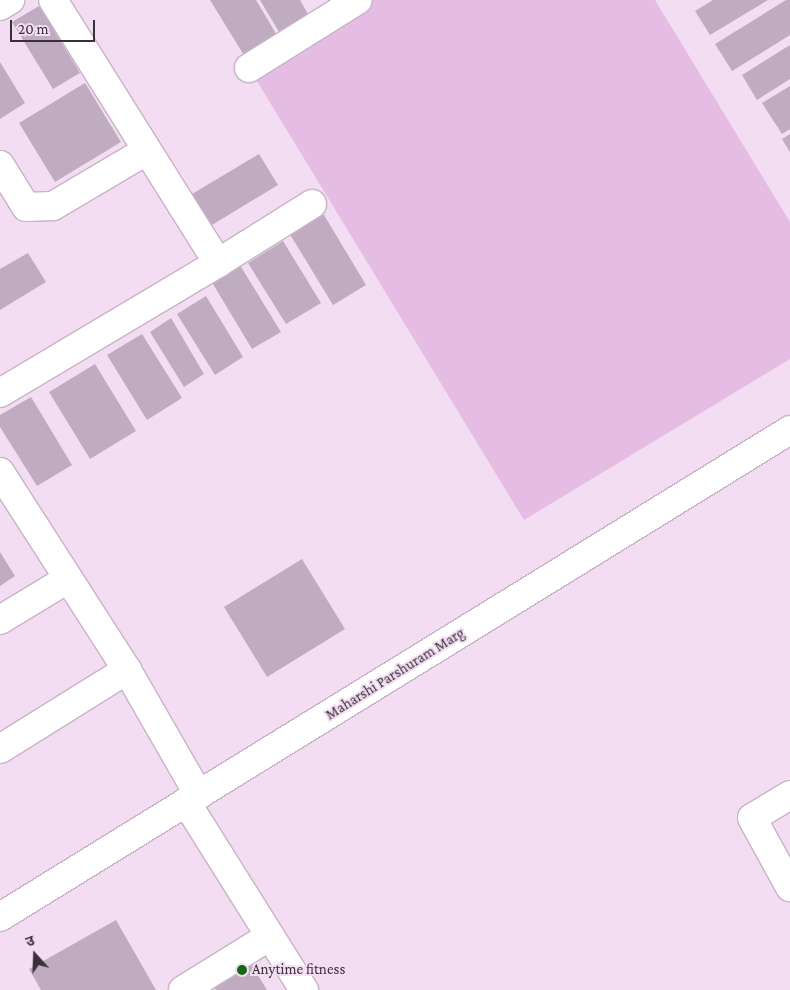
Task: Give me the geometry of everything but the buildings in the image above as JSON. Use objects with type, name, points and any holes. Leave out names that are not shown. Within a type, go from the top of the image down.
[{"type":"street","points":[[0,6],[10,0]]},
{"type":"street","points":[[53,0],[218,263]]},
{"type":"street","points":[[249,68],[358,0]]},
{"type":"street","points":[[0,165],[26,207],[53,206],[146,150]]},
{"type":"street","points":[[0,393],[218,263],[312,204]]},
{"type":"street","name":"Maharshi Parshuram Marg","points":[[0,917],[790,430]]},
{"type":"street","points":[[0,472],[66,580],[126,670],[193,798],[270,936],[304,990]]},
{"type":"street","points":[[0,620],[66,580]]},
{"type":"street","points":[[0,749],[126,670]]},
{"type":"street","points":[[790,795],[752,818],[790,887]]},
{"type":"street","points":[[183,990],[270,936]]},
{"type":"shaded area","points":[[361,0],[655,0],[790,222],[790,359],[524,520],[249,68]]},
{"type":"place","name":"Anytime fitness","points":[[242,970]]}]
